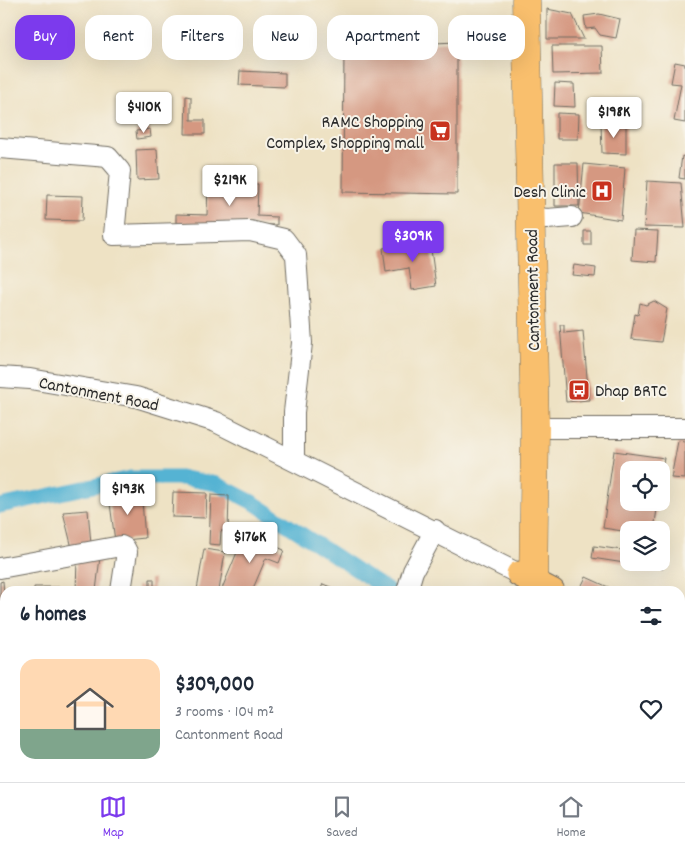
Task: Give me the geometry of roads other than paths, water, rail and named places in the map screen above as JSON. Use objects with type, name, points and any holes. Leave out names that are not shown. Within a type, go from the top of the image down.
[{"type":"highway","name":"Cantonment Road","points":[[510,0],[519,429],[531,586]]},
{"type":"highway","name":"Cantonment Road","points":[[526,0],[535,428],[531,586]]},
{"type":"street","points":[[0,148],[108,157],[120,171],[114,235],[250,231],[284,239],[296,255],[302,343],[294,412],[294,460]]},
{"type":"street","points":[[530,217],[547,219],[572,217]]},
{"type":"street","name":"Cantonment Road","points":[[0,377],[30,379],[136,397],[216,422],[435,530],[531,586]]},
{"type":"street","points":[[535,428],[685,428]]},
{"type":"street","points":[[408,586],[413,571],[435,530]]},
{"type":"street","points":[[0,568],[121,546],[126,548],[127,552],[122,586]]},
{"type":"waterway","points":[[0,506],[130,478],[183,478],[217,484],[254,503],[381,586]]},
{"type":"place","name":"RAMC Shopping Complex, Shopping mall","points":[[440,131]]},
{"type":"place","name":"Desh Clinic","points":[[602,191]]},
{"type":"place","name":"Dhap BRTC","points":[[579,390]]}]
